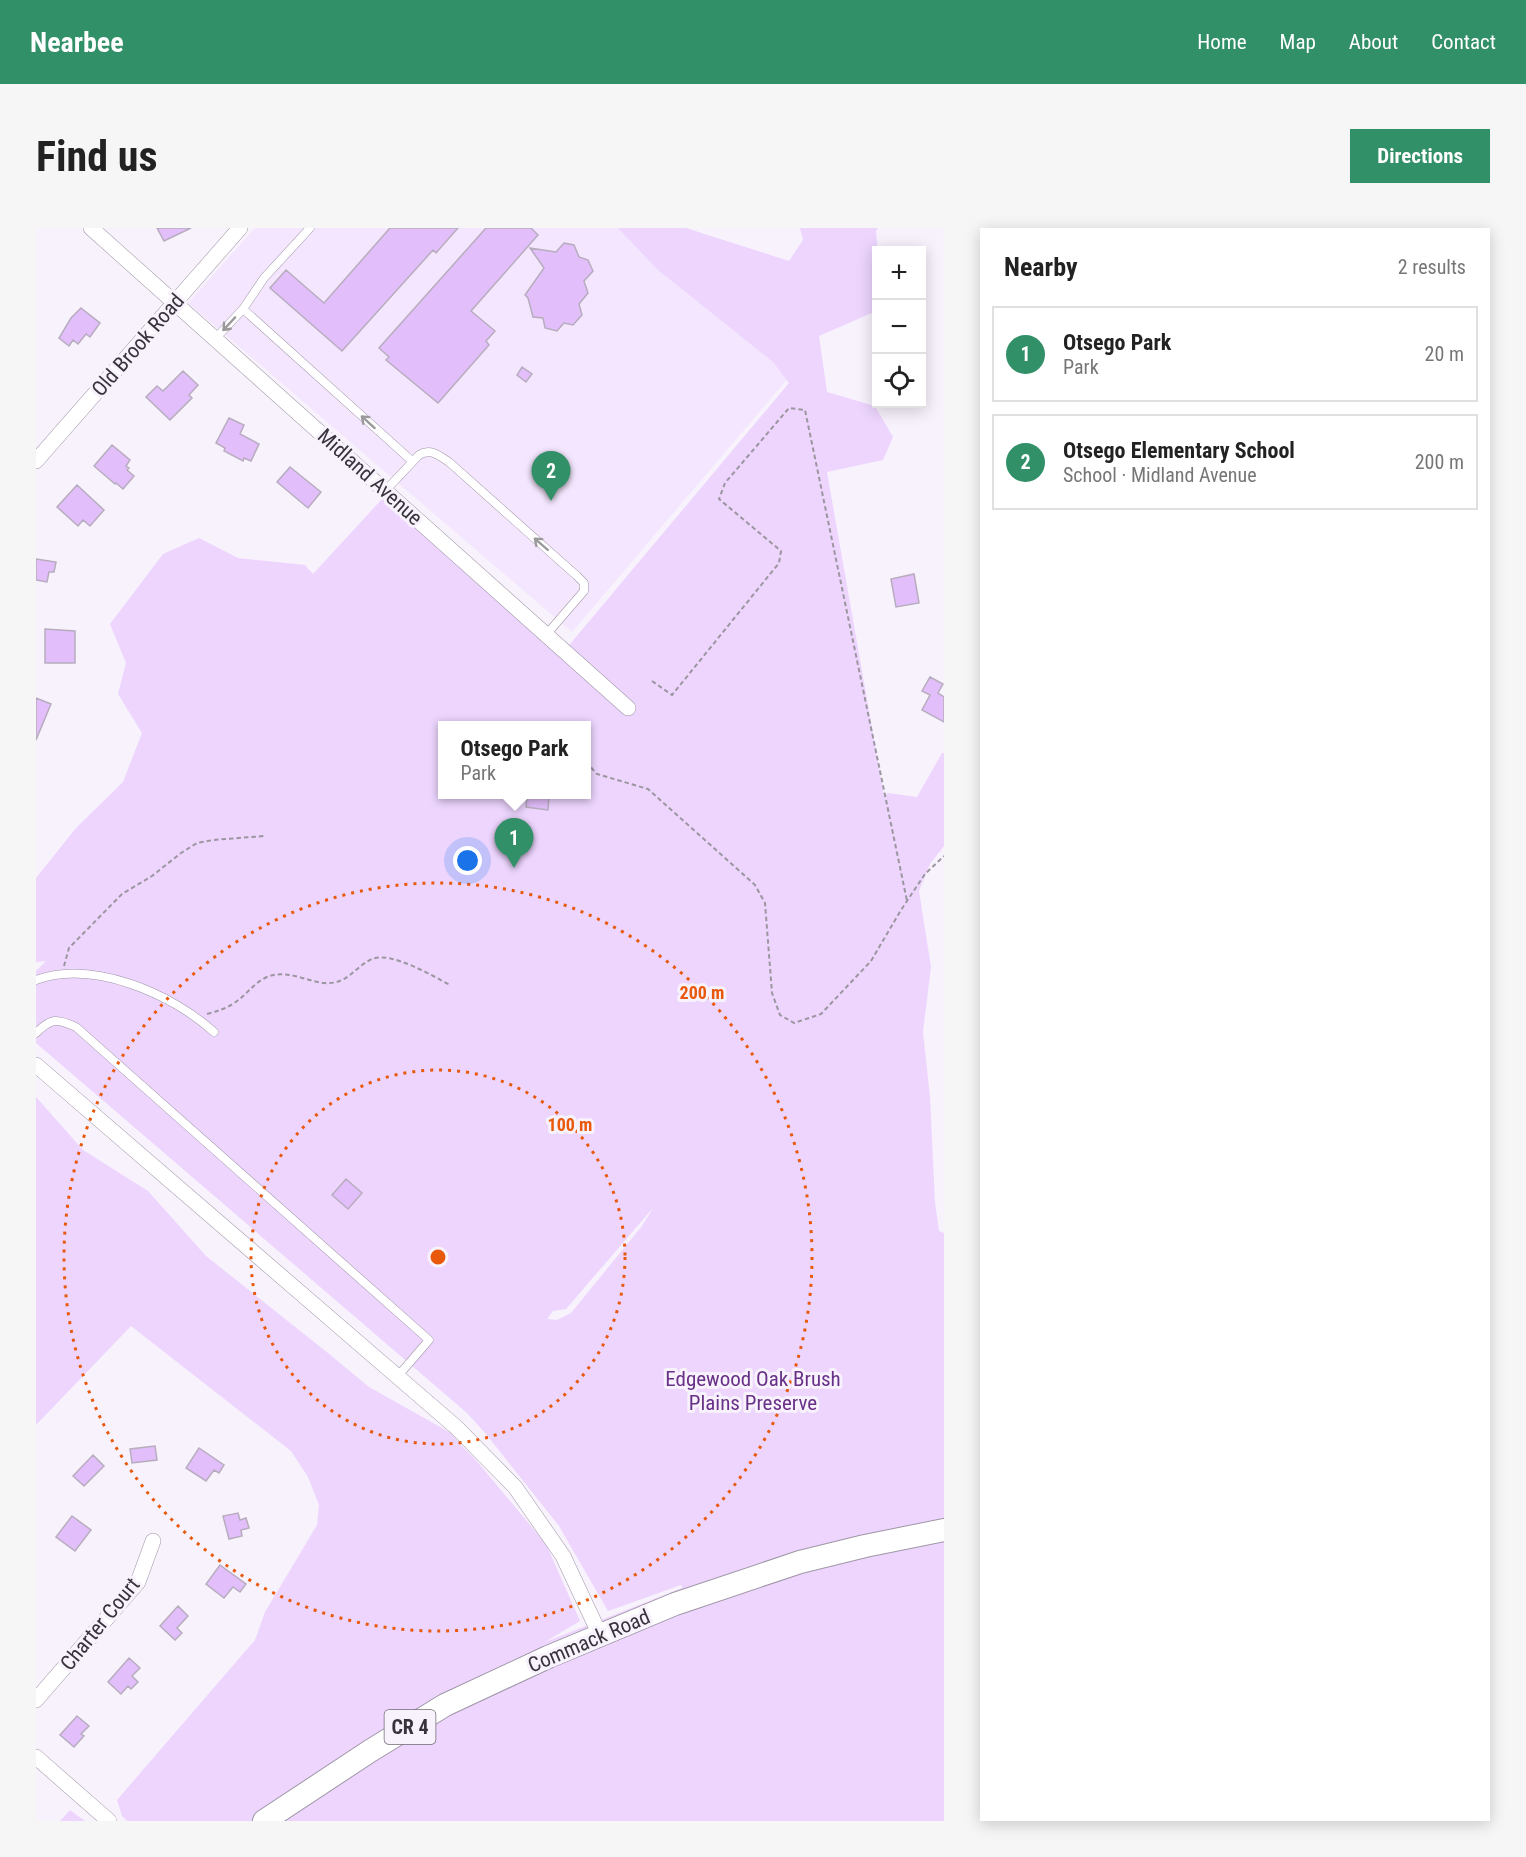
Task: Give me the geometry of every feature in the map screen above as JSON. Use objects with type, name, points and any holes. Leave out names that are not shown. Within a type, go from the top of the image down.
[{"type":"main road","name":"Commack Road","points":[[264,1821],[445,1705],[548,1657],[675,1604],[800,1562],[944,1530]]},
{"type":"street","name":"Midland Avenue","points":[[91,228],[628,708]]},
{"type":"street","name":"Old Brook Road","points":[[36,461],[240,228]]},
{"type":"street","points":[[36,1065],[456,1427],[515,1487],[564,1556],[600,1635]]},
{"type":"street","name":"Charter Court","points":[[36,1700],[138,1582],[153,1541]]},
{"type":"street","points":[[36,1757],[109,1821]]},
{"type":"lane","points":[[215,339],[243,309],[264,278],[310,228]]},
{"type":"lane","points":[[243,309],[412,461]]},
{"type":"lane","points":[[385,491],[412,461],[426,451],[433,452],[449,462],[584,583],[584,591],[546,635]]},
{"type":"lane","points":[[36,980],[87,973],[123,981],[174,1002],[214,1032]]},
{"type":"lane","points":[[36,1033],[52,1020],[62,1020],[76,1027],[429,1340],[398,1376]]},
{"type":"path","points":[[652,681],[672,695],[779,563],[781,551],[719,499],[725,483],[789,408],[805,410],[907,901]]},
{"type":"path","points":[[591,767],[597,774],[648,789],[755,885],[765,903],[772,993],[780,1015],[794,1023],[821,1014],[871,961],[907,901],[926,874],[944,856]]},
{"type":"path","points":[[64,975],[64,962],[69,948],[122,894],[152,876],[197,843],[264,836]]},
{"type":"path","points":[[192,1014],[206,1014],[221,1010],[238,1001],[248,989],[266,977],[282,974],[324,983],[336,982],[346,979],[373,958],[410,964],[450,985]]},
{"type":"shaded area","points":[[255,228],[625,228],[795,370],[572,632],[188,303]]},
{"type":"green space","name":"Edgewood Oak Brush Plains Preserve","points":[[618,228],[686,228],[789,261],[803,240],[800,228],[878,228],[876,231],[877,246],[872,246],[872,313],[819,336],[827,392],[872,405],[872,408],[876,408],[893,437],[883,460],[827,472],[884,796],[888,793],[917,797],[944,753],[944,846],[930,864],[919,891],[931,967],[923,1032],[930,1097],[935,1202],[939,1231],[944,1233],[944,1821],[127,1821],[122,1816],[117,1800],[255,1640],[265,1612],[317,1525],[319,1505],[308,1477],[291,1451],[131,1326],[36,1425],[36,1097],[83,1150],[148,1191],[206,1256],[369,1387],[451,1433],[546,1544],[580,1621],[545,1642],[682,1588],[681,1585],[608,1611],[559,1526],[467,1413],[36,1043],[36,971],[46,961],[36,962],[36,878],[76,828],[123,782],[142,733],[118,694],[126,663],[110,624],[163,554],[199,538],[238,558],[305,565],[313,574],[382,499],[560,656],[789,383],[773,362],[658,270]],"holes":[[[653,1208],[642,1226],[571,1313],[557,1320],[547,1319],[553,1311],[566,1309]]]},
{"type":"green space","points":[[70,1810],[85,1821],[60,1821]]},
{"type":"building","points":[[157,228],[191,228],[164,241]]},
{"type":"building","points":[[390,228],[458,228],[436,253],[433,250],[342,351],[270,288],[286,270],[324,303]]},
{"type":"building","points":[[486,228],[531,228],[538,235],[471,311],[495,331],[486,341],[489,345],[438,403],[386,360],[389,357],[379,348]]},
{"type":"building","points":[[564,243],[574,245],[579,257],[588,260],[593,271],[584,281],[588,293],[579,304],[582,315],[573,325],[564,323],[557,331],[545,328],[543,318],[533,317],[525,295],[544,268],[530,248],[556,252]]},
{"type":"building","points":[[81,308],[100,323],[90,337],[86,334],[78,344],[73,340],[69,346],[59,338],[71,318]]},
{"type":"building","points":[[522,367],[532,374],[526,382],[517,375]]},
{"type":"building","points":[[183,371],[198,385],[189,395],[192,398],[170,420],[146,397],[157,386],[163,391]]},
{"type":"building","points":[[229,418],[244,425],[240,434],[259,444],[251,461],[244,458],[243,461],[224,451],[225,448],[216,443]]},
{"type":"building","points":[[112,445],[130,460],[126,466],[129,468],[127,470],[134,476],[123,489],[94,466]]},
{"type":"building","points":[[290,467],[321,492],[308,508],[277,482]]},
{"type":"building","points":[[77,485],[104,510],[90,526],[83,520],[78,526],[57,507]]},
{"type":"building","points":[[36,559],[56,562],[54,572],[49,572],[47,582],[36,580]]},
{"type":"building","points":[[914,574],[919,603],[896,607],[891,579]]},
{"type":"building","points":[[45,629],[75,631],[75,663],[45,663]]},
{"type":"building","points":[[930,677],[943,684],[938,693],[944,697],[944,722],[922,710],[930,695],[922,691]]},
{"type":"building","points":[[36,698],[51,704],[36,740]]},
{"type":"building","points":[[527,799],[549,799],[548,810],[526,807]]},
{"type":"building","points":[[346,1179],[362,1193],[348,1209],[332,1195]]},
{"type":"building","points":[[155,1446],[157,1460],[132,1463],[130,1449]]},
{"type":"building","points":[[199,1448],[224,1465],[219,1473],[214,1470],[206,1481],[186,1468]]},
{"type":"building","points":[[93,1455],[104,1466],[84,1486],[73,1476]]},
{"type":"building","points":[[238,1513],[240,1520],[246,1518],[249,1528],[241,1530],[242,1536],[229,1539],[223,1516]]},
{"type":"building","points":[[72,1516],[91,1530],[75,1551],[56,1537]]},
{"type":"building","points":[[220,1565],[246,1584],[240,1592],[233,1587],[224,1598],[206,1584]]},
{"type":"building","points":[[178,1606],[188,1616],[177,1628],[182,1633],[175,1640],[160,1626]]},
{"type":"building","points":[[129,1658],[140,1668],[132,1676],[138,1682],[131,1689],[128,1686],[121,1694],[108,1682]]},
{"type":"building","points":[[77,1716],[89,1726],[81,1734],[84,1736],[74,1747],[60,1735]]},
{"type":"place","name":"Otsego Elementary School","points":[[551,501]]},
{"type":"place","name":"Otsego Park","points":[[514,868]]}]
